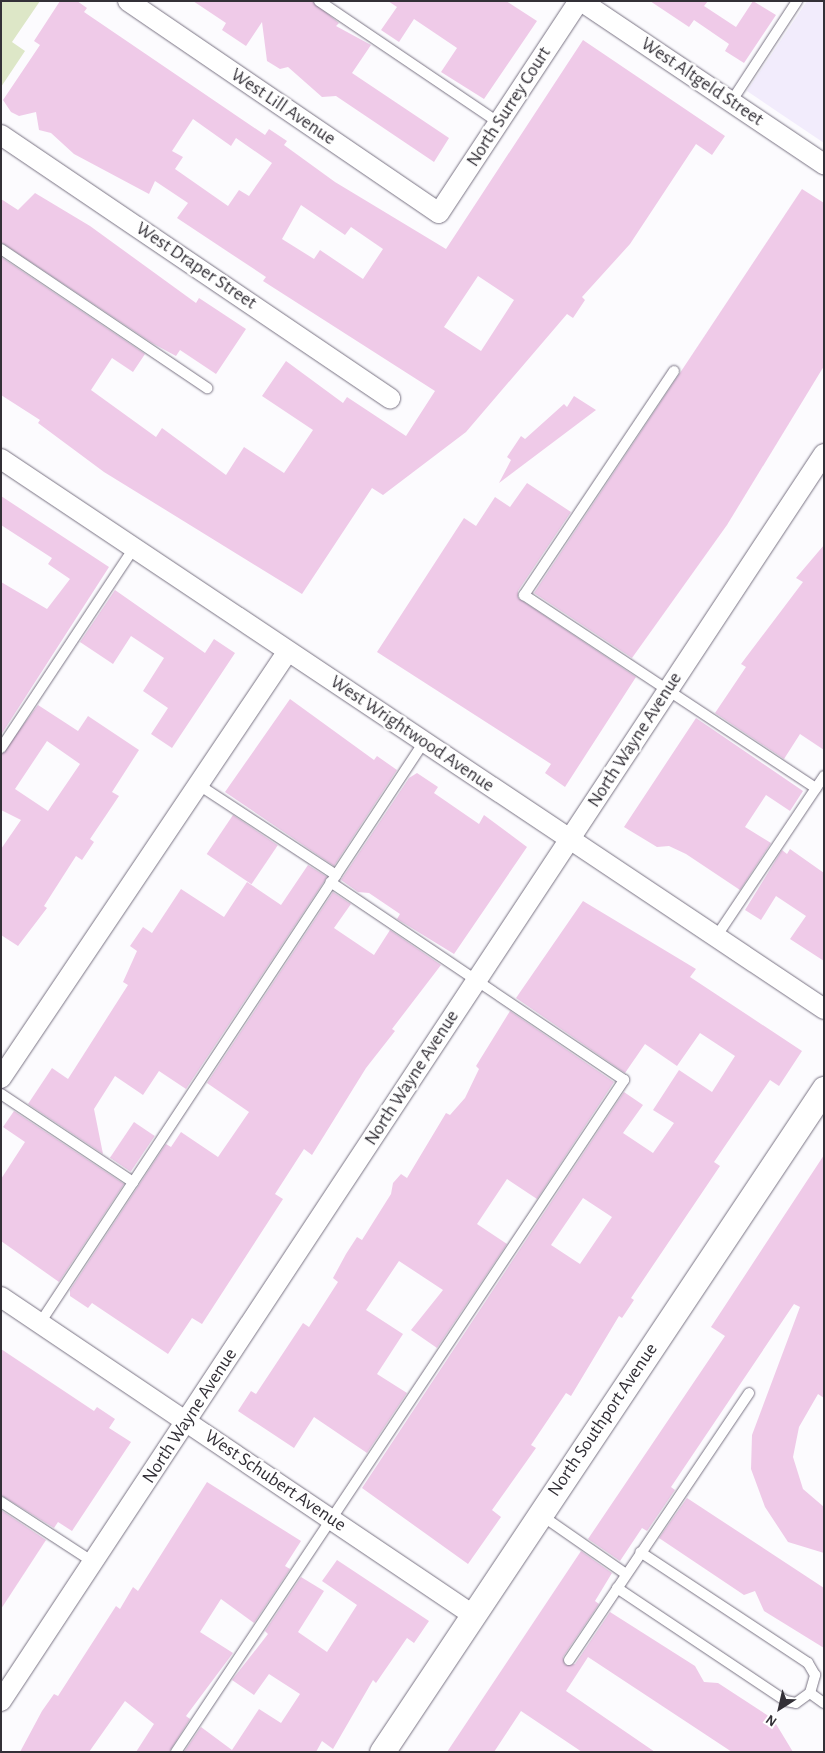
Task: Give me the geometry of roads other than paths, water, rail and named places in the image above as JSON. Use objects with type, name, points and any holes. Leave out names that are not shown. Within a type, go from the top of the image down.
[{"type":"street","name":"West Lill Avenue","points":[[128,1],[439,213]]},
{"type":"street","name":"North Surrey Court","points":[[439,213],[580,1]]},
{"type":"street","name":"West Altgeld Street","points":[[580,1],[824,164]]},
{"type":"street","name":"West Draper Street","points":[[1,134],[390,398]]},
{"type":"street","name":"North Wayne Avenue","points":[[1,1701],[824,454]]},
{"type":"street","name":"West Wrightwood Avenue","points":[[1,459],[824,1009]]},
{"type":"street","points":[[1,1078],[288,651]]},
{"type":"street","name":"North Southport Avenue","points":[[382,1752],[824,1089]]},
{"type":"street","name":"West Schubert Avenue","points":[[1,1297],[473,1615]]},
{"type":"lane","points":[[319,1],[499,123]]},
{"type":"lane","points":[[731,102],[797,1]]},
{"type":"lane","points":[[1,249],[207,388]]},
{"type":"lane","points":[[674,371],[524,595],[816,788]]},
{"type":"lane","points":[[1,748],[134,548]]},
{"type":"lane","points":[[40,1323],[424,742]]},
{"type":"lane","points":[[716,937],[824,776]]},
{"type":"lane","points":[[176,1752],[329,1518],[624,1080],[476,980],[199,785]]},
{"type":"lane","points":[[1,1094],[133,1182]]},
{"type":"lane","points":[[569,1660],[749,1393]]},
{"type":"lane","points":[[1,1502],[93,1562]]},
{"type":"lane","points":[[540,1514],[626,1574]]},
{"type":"lane","points":[[617,1588],[786,1701],[796,1703],[810,1693],[815,1675],[808,1662],[640,1552]]},
{"type":"lane","points":[[810,1693],[824,1703]]}]
